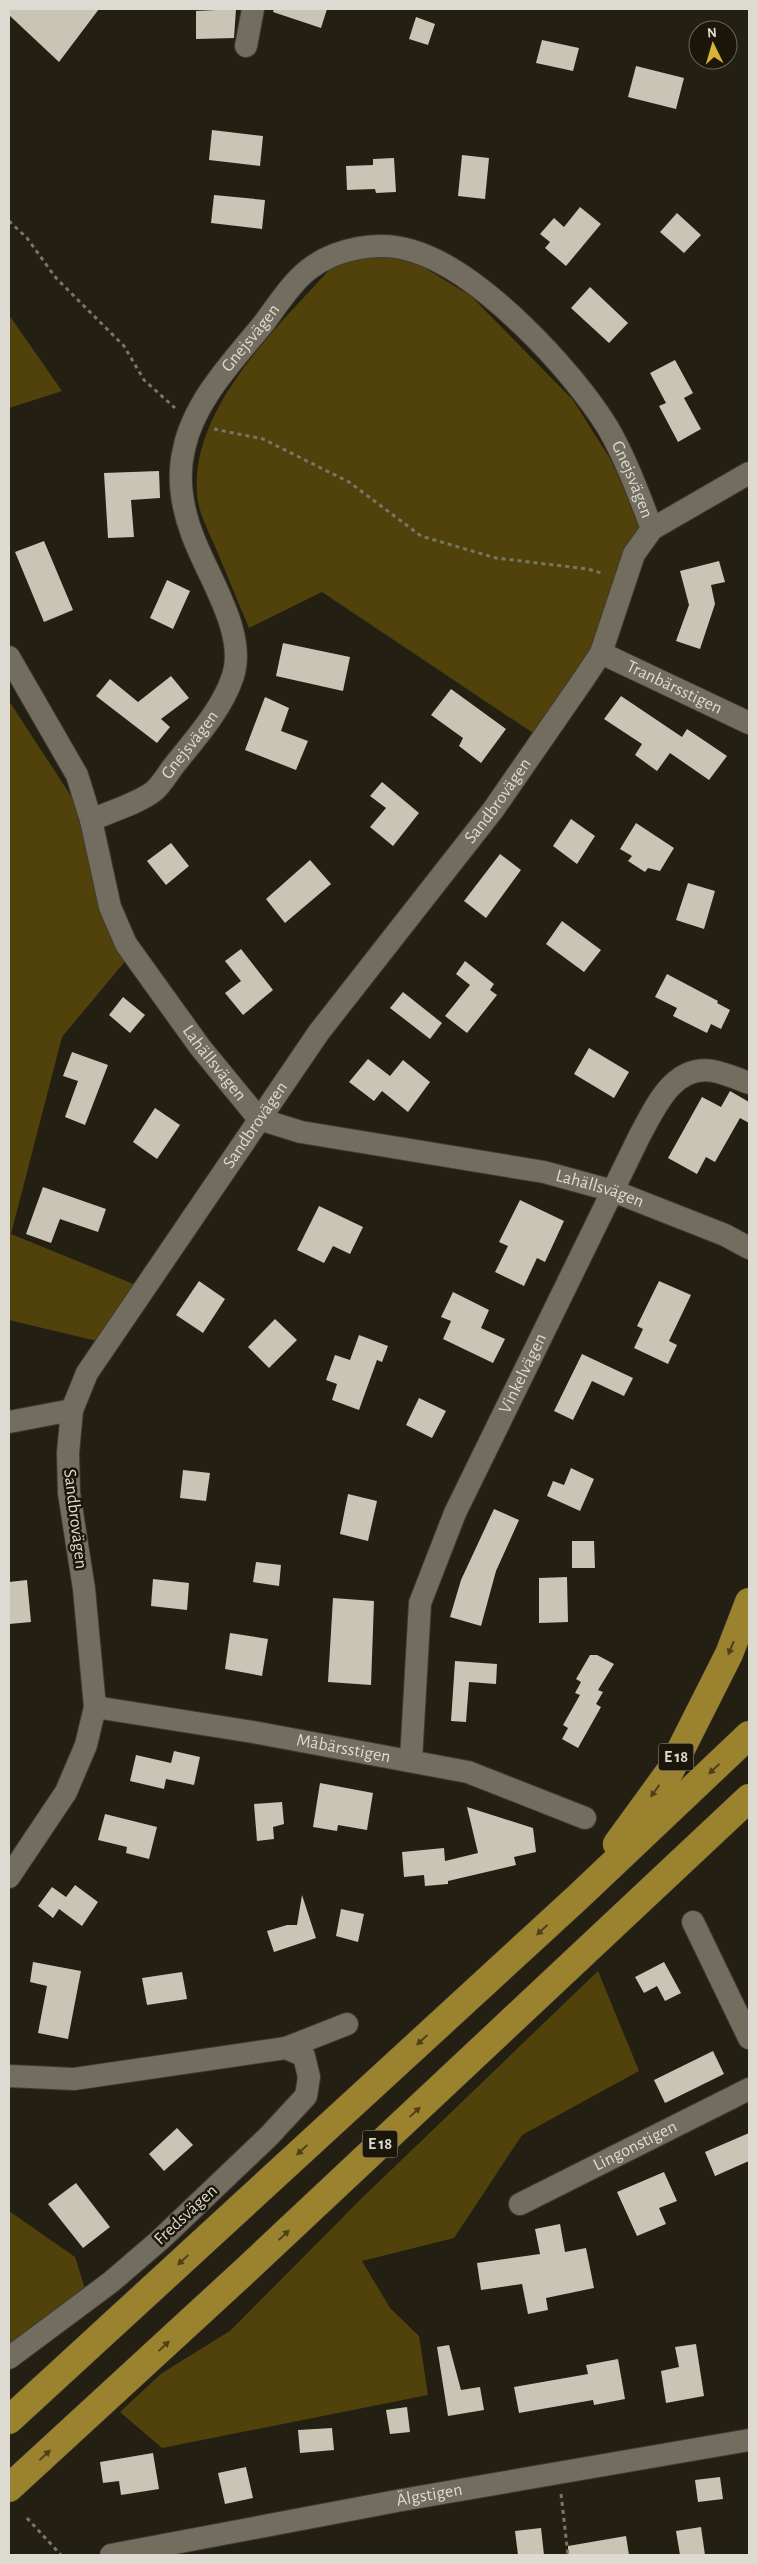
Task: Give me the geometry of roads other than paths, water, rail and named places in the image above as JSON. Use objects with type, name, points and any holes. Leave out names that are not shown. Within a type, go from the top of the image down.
[{"type":"highway","name":"E 18","points":[[578,1897],[670,1770],[729,1654],[749,1602]]},
{"type":"highway","name":"E 18","points":[[9,2420],[578,1897],[749,1735]]},
{"type":"highway","name":"E 18","points":[[9,2488],[246,2270],[749,1798]]},
{"type":"street","points":[[246,46],[253,9]]},
{"type":"street","name":"Gnejsvägen","points":[[91,820],[154,791],[222,700],[235,666],[236,642],[192,535],[183,507],[180,480],[190,424],[229,366],[306,270],[341,252],[374,247],[413,250],[443,264],[481,289],[508,312],[567,372],[609,430],[652,529]]},
{"type":"street","name":"Sandbrovägen","points":[[9,1877],[66,1792],[86,1745],[95,1707],[84,1588],[69,1494],[68,1453],[72,1410],[87,1374],[117,1327],[319,1032],[493,810],[600,653],[634,554],[652,529],[749,473]]},
{"type":"street","name":"Tranbärsstigen","points":[[600,653],[749,723]]},
{"type":"street","name":"Lahällsvägen","points":[[9,657],[77,775],[91,820],[110,907],[126,944],[200,1047],[259,1119],[301,1132],[544,1172],[613,1191],[725,1235],[749,1248]]},
{"type":"street","name":"Vinkelvägen","points":[[411,1760],[420,1603],[455,1512],[613,1191],[659,1100],[675,1081],[696,1071],[712,1071],[749,1083]]},
{"type":"street","points":[[9,1422],[72,1410]]},
{"type":"street","name":"Måbärsstigen","points":[[95,1707],[411,1760],[468,1772],[585,1818]]},
{"type":"street","points":[[693,1922],[749,2038]]},
{"type":"street","points":[[9,2076],[74,2079],[286,2048],[347,2024]]},
{"type":"street","name":"Fredsvägen","points":[[9,2358],[111,2282],[161,2239],[270,2136],[306,2096],[309,2078],[304,2056],[286,2048]]},
{"type":"street","name":"Lingonstigen","points":[[520,2204],[749,2089]]},
{"type":"street","name":"Älgstigen","points":[[111,2555],[393,2501],[749,2440]]}]
